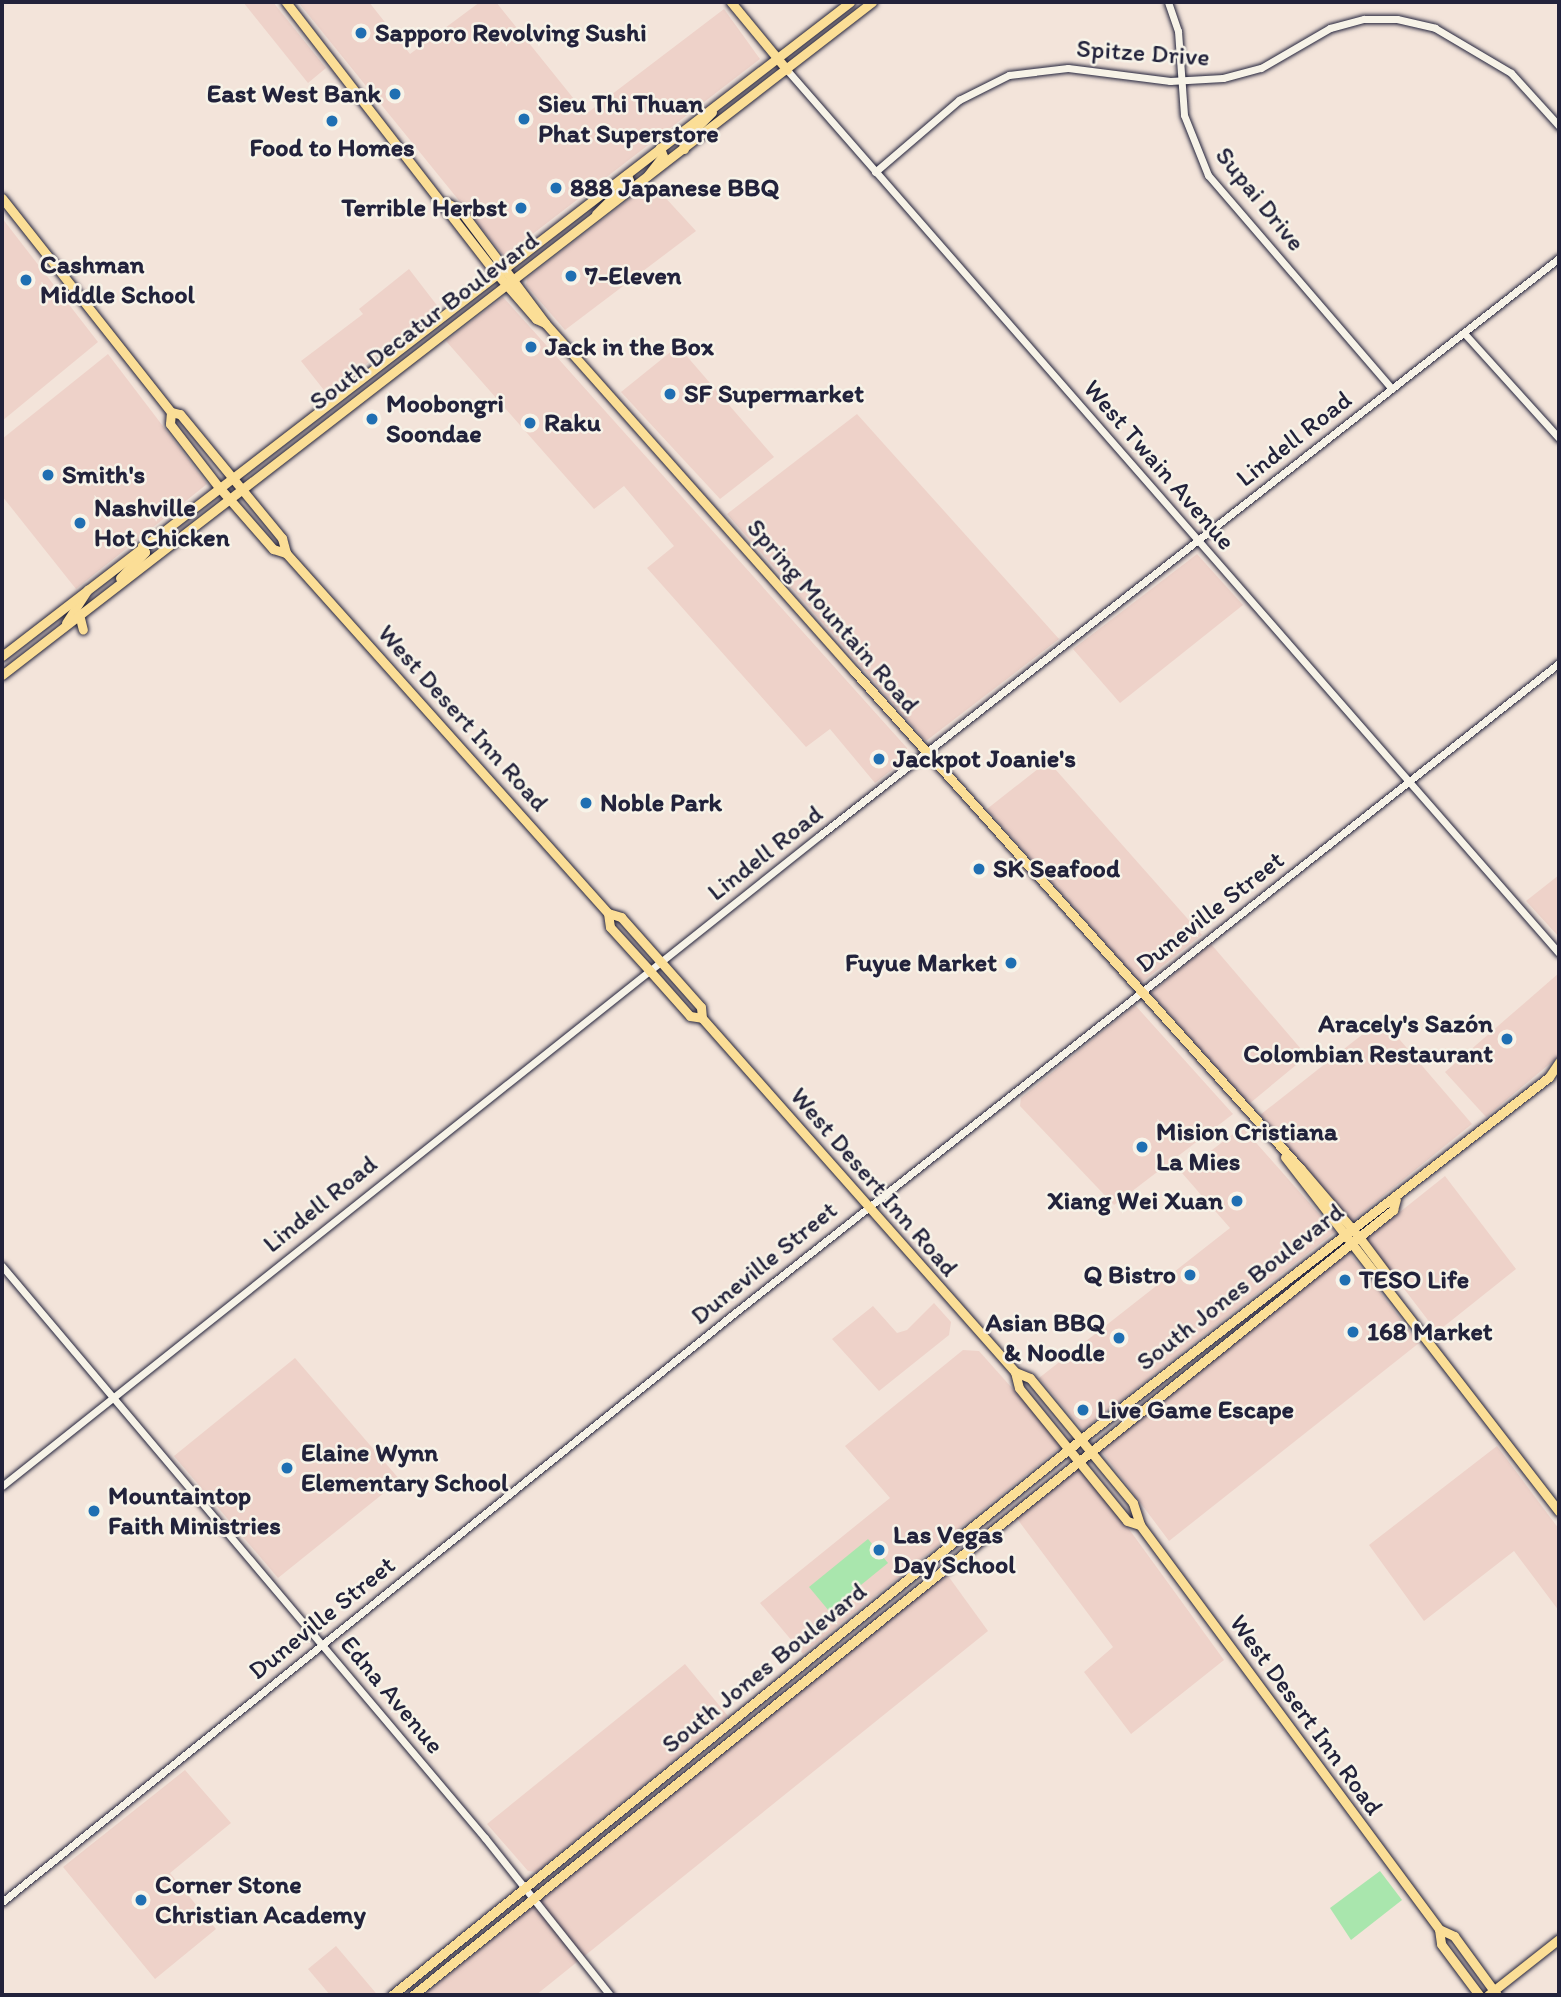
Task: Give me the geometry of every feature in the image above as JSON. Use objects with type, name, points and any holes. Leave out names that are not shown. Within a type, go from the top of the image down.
[{"type":"main road","name":"Spring Mountain Road","points":[[286,2],[545,323],[1347,1229],[1559,1511]]},
{"type":"main road","name":"West Twain Avenue","points":[[731,2],[787,70]]},
{"type":"main road","name":"South Decatur Boulevard","points":[[2,656],[229,477],[850,2]]},
{"type":"main road","name":"South Decatur Boulevard","points":[[2,675],[872,2]]},
{"type":"main road","points":[[684,149],[683,141],[717,105]]},
{"type":"main road","points":[[647,177],[663,156],[660,148]]},
{"type":"main road","points":[[594,218],[602,203],[629,181],[627,174]]},
{"type":"main road","name":"West Desert Inn Road","points":[[2,198],[171,412],[180,414],[238,490],[282,538],[286,553],[608,913],[621,917],[701,1007],[702,1018],[1015,1372],[1030,1378],[1083,1437],[1139,1511],[1140,1525],[1439,1929],[1454,1936],[1493,1994]]},
{"type":"main road","name":"West Desert Inn Road","points":[[171,412],[170,424],[218,486],[273,549],[286,553]]},
{"type":"main road","points":[[111,589],[144,554],[142,546]]},
{"type":"main road","points":[[66,623],[88,589]]},
{"type":"main road","points":[[79,614],[83,630]]},
{"type":"main road","name":"West Desert Inn Road","points":[[608,913],[610,927],[690,1016],[702,1018]]},
{"type":"main road","name":"South Jones Boulevard","points":[[392,1995],[1083,1437],[1347,1229],[1386,1200],[1396,1199],[1554,1076],[1559,1062]]},
{"type":"main road","name":"South Jones Boulevard","points":[[413,1995],[1091,1447],[1393,1210],[1396,1199]]},
{"type":"main road","points":[[1207,1340],[1218,1346]]},
{"type":"main road","name":"West Desert Inn Road","points":[[1015,1372],[1019,1388],[1071,1447],[1127,1521],[1140,1525]]},
{"type":"main road","name":"West Desert Inn Road","points":[[1439,1929],[1441,1944],[1479,1995]]},
{"type":"main road","points":[[1493,1994],[1559,1939]]},
{"type":"street","name":"Supai Drive","points":[[1168,2],[1178,31],[1188,131],[1208,175],[1392,389]]},
{"type":"street","name":"Spitze Drive","points":[[875,172],[959,100],[1009,75],[1068,68],[1182,81],[1237,76],[1330,28],[1397,19],[1427,25],[1496,64],[1559,126]]},
{"type":"street","name":"West Twain Avenue","points":[[787,70],[1559,953]]},
{"type":"street","name":"Lindell Road","points":[[2,1486],[661,962],[1559,258]]},
{"type":"street","points":[[1464,333],[1559,438]]},
{"type":"street","name":"Duneville Street","points":[[2,1902],[868,1207],[1559,663]]},
{"type":"street","name":"Edna Avenue","points":[[2,1266],[527,1888],[610,1995]]},
{"type":"shaded area","points":[[243,2],[273,2],[326,68],[308,83]]},
{"type":"shaded area","points":[[298,2],[369,2],[410,54],[480,2],[496,2],[586,114],[724,9],[760,59],[504,256]]},
{"type":"shaded area","points":[[651,182],[696,231],[565,330],[526,285],[527,278]]},
{"type":"shaded area","name":"Cashman Middle School","points":[[2,218],[98,342],[2,421]]},
{"type":"shaded area","points":[[409,269],[439,308],[327,394],[301,361],[363,314],[359,309]]},
{"type":"shaded area","points":[[503,297],[907,748],[907,758],[875,783],[830,729],[806,747],[647,568],[674,546],[624,486],[594,509],[446,341]]},
{"type":"shaded area","points":[[678,346],[774,457],[720,499],[621,392]]},
{"type":"shaded area","points":[[108,354],[207,484],[76,589],[2,496],[2,439]]},
{"type":"shaded area","points":[[857,414],[1059,639],[926,741],[727,514]]},
{"type":"shaded area","points":[[1197,554],[1243,605],[1120,703],[1073,649]]},
{"type":"shaded area","points":[[1048,761],[1202,935],[1141,983],[987,809]]},
{"type":"shaded area","points":[[1559,875],[1559,937],[1526,901]]},
{"type":"shaded area","points":[[1211,944],[1307,1056],[1249,1104],[1151,993]]},
{"type":"shaded area","points":[[1559,973],[1559,1056],[1486,1117],[1445,1072]]},
{"type":"shaded area","points":[[1135,1005],[1233,1114],[1114,1205],[1020,1106],[1021,1098]]},
{"type":"shaded area","points":[[1382,1019],[1472,1124],[1352,1221],[1260,1115]]},
{"type":"shaded area","points":[[1242,1127],[1335,1232],[1083,1430],[1039,1378],[1230,1228],[1182,1173]]},
{"type":"shaded area","points":[[1445,1176],[1516,1269],[1437,1332],[1366,1239]]},
{"type":"shaded area","points":[[1349,1252],[1419,1343],[1169,1541],[1100,1449]]},
{"type":"shaded area","points":[[934,1303],[951,1322],[949,1335],[879,1391],[832,1339],[873,1306],[897,1333],[907,1330]]},
{"type":"shaded area","name":"Las Vegas Day School","points":[[963,1350],[979,1351],[1063,1445],[803,1654],[760,1603],[890,1498],[845,1446]]},
{"type":"shaded area","name":"Elaine Wynn Elementary School","points":[[295,1358],[400,1480],[278,1578],[174,1456]]},
{"type":"shaded area","points":[[1497,1446],[1559,1529],[1559,1611],[1514,1551],[1424,1621],[1369,1545]]},
{"type":"shaded area","points":[[1081,1463],[1224,1660],[1131,1734],[1084,1672],[1113,1647],[1015,1516]]},
{"type":"shaded area","points":[[946,1573],[988,1631],[536,1995],[423,1995]]},
{"type":"shaded area","points":[[685,1664],[728,1716],[536,1872],[528,1871],[487,1824]]},
{"type":"shaded area","name":"Corner Stone Christian Academy","points":[[185,1770],[231,1823],[170,1873],[216,1929],[155,1979],[63,1867]]},
{"type":"shaded area","points":[[336,1946],[377,1995],[330,1995],[308,1969]]},
{"type":"green space","points":[[868,1539],[888,1563],[829,1611],[809,1587]]},
{"type":"green space","points":[[1380,1871],[1402,1900],[1351,1940],[1330,1908]]},
{"type":"place","name":"Sapporo Revolving Sushi","points":[[361,33]]},
{"type":"place","name":"East West Bank","points":[[395,94]]},
{"type":"place","name":"Sieu Thi Thuan Phat Superstore","points":[[524,119]]},
{"type":"place","name":"Food to Homes","points":[[332,121]]},
{"type":"place","name":"888 Japanese BBQ","points":[[556,188]]},
{"type":"place","name":"Terrible Herbst","points":[[521,208]]},
{"type":"place","name":"7-Eleven","points":[[571,276]]},
{"type":"place","name":"Cashman Middle School","points":[[26,280]]},
{"type":"place","name":"Jack in the Box","points":[[531,347]]},
{"type":"place","name":"SF Supermarket","points":[[670,394]]},
{"type":"place","name":"Moobongri Soondae","points":[[372,419]]},
{"type":"place","name":"Raku","points":[[530,423]]},
{"type":"place","name":"Smith's","points":[[48,475]]},
{"type":"place","name":"Nashville Hot Chicken","points":[[80,523]]},
{"type":"place","name":"Jackpot Joanie's","points":[[879,759]]},
{"type":"place","name":"Noble Park","points":[[586,803]]},
{"type":"place","name":"SK Seafood","points":[[979,869]]},
{"type":"place","name":"Fuyue Market","points":[[1011,963]]},
{"type":"place","name":"Aracely's Sazón Colombian Restaurant","points":[[1507,1039]]},
{"type":"place","name":"Mision Cristiana La Mies","points":[[1142,1147]]},
{"type":"place","name":"Xiang Wei Xuan","points":[[1237,1201]]},
{"type":"place","name":"Q Bistro","points":[[1190,1275]]},
{"type":"place","name":"TESO Life","points":[[1345,1280]]},
{"type":"place","name":"168 Market","points":[[1353,1332]]},
{"type":"place","name":"Asian BBQ & Noodle","points":[[1119,1338]]},
{"type":"place","name":"Live Game Escape","points":[[1083,1410]]},
{"type":"place","name":"Elaine Wynn Elementary School","points":[[287,1468]]},
{"type":"place","name":"Mountaintop Faith Ministries","points":[[94,1511]]},
{"type":"place","name":"Las Vegas Day School","points":[[879,1550]]},
{"type":"place","name":"Corner Stone Christian Academy","points":[[141,1900]]}]
